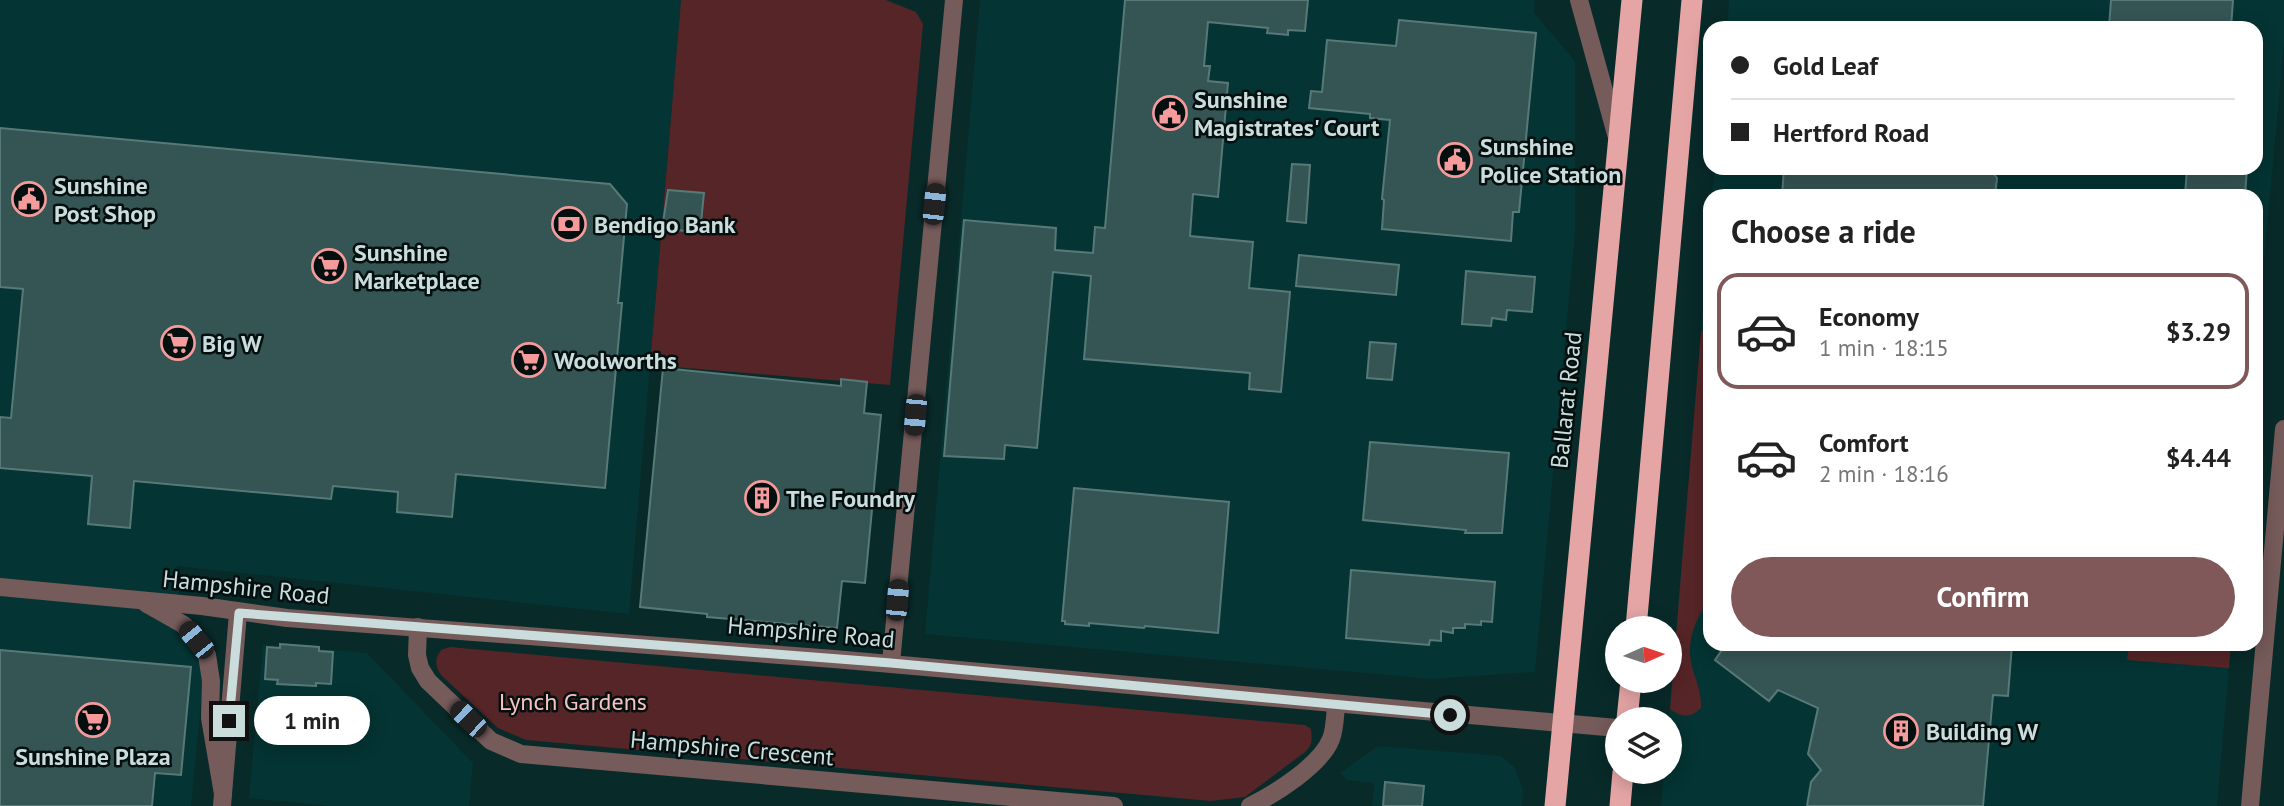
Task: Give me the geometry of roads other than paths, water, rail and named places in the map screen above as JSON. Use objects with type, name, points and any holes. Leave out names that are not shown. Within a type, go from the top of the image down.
[{"type":"highway","name":"Ballarat Road","points":[[1555,806],[1632,0]]},
{"type":"highway","points":[[1637,616],[1692,0]]},
{"type":"highway","points":[[1620,806],[1622,784]]},
{"type":"street","points":[[891,663],[954,0]]},
{"type":"street","points":[[1579,0],[1619,144]]},
{"type":"street","points":[[2250,806],[2277,583],[2284,429]]},
{"type":"street","name":"Hampshire Road","points":[[0,587],[202,606],[239,613],[891,663],[1605,727]]},
{"type":"street","points":[[142,601],[184,625],[207,655],[211,681],[210,718],[222,800]]},
{"type":"street","points":[[222,800],[239,613]]},
{"type":"street","name":"Hampshire Crescent","points":[[418,627],[417,655],[420,668],[428,681],[491,741],[522,754],[1114,806]]},
{"type":"street","points":[[1250,806],[1288,783],[1326,749],[1332,736],[1336,705]]},
{"type":"place","name":"Sunshine Magistrates' Court","points":[[1170,113]]},
{"type":"place","name":"Sunshine Police Station","points":[[1455,160]]},
{"type":"place","name":"Sunshine Post Shop","points":[[29,199]]},
{"type":"place","name":"Bendigo Bank","points":[[569,224]]},
{"type":"place","name":"Sunshine Marketplace","points":[[329,266]]},
{"type":"place","name":"Big W","points":[[178,343]]},
{"type":"place","name":"Woolworths","points":[[529,360]]},
{"type":"place","name":"The Foundry","points":[[762,498]]},
{"type":"place","name":"Sunshine Plaza","points":[[93,720]]},
{"type":"place","name":"Building W","points":[[1901,731]]},
{"type":"park label","name":"Lynch Gardens","points":[[573,701]]}]
